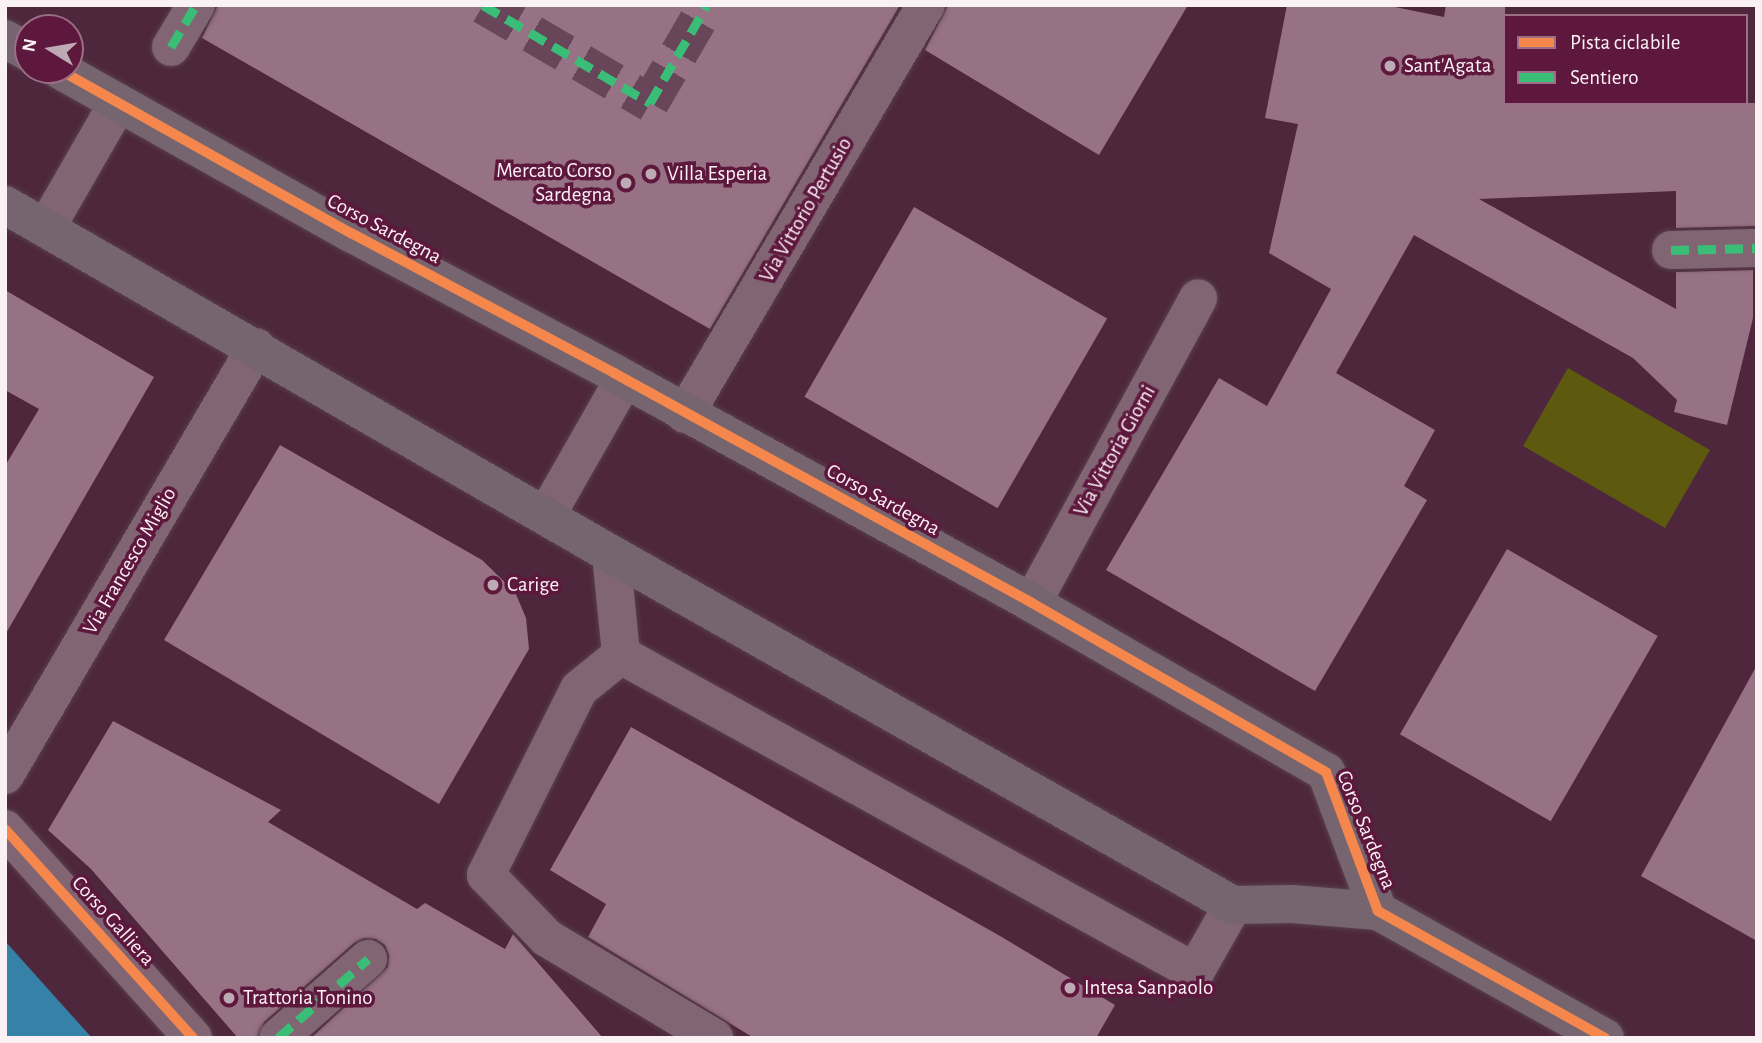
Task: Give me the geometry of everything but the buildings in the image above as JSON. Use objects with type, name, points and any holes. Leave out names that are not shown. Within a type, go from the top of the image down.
[{"type":"main road","name":"Corso Sardegna","points":[[84,84],[351,233],[1032,603],[1326,772],[1378,911]]},
{"type":"main road","points":[[5,205],[256,347],[611,554],[1233,905]]},
{"type":"main road","name":"Corso Sardegna","points":[[1233,905],[1292,904],[1378,911],[1605,1038]]},
{"type":"street","points":[[172,47],[195,5]]},
{"type":"street","name":"Via Vittorio Pertusio","points":[[685,414],[926,5]]},
{"type":"street","points":[[46,228],[118,103]]},
{"type":"street","points":[[1671,250],[1757,248]]},
{"type":"street","name":"Via Vittoria Giorni","points":[[1032,603],[1198,298]]},
{"type":"street","name":"Via Francesco Miglio","points":[[5,775],[256,347]]},
{"type":"street","points":[[546,516],[624,379]]},
{"type":"street","points":[[611,554],[621,655]]},
{"type":"street","points":[[621,655],[1195,972],[1233,905]]},
{"type":"street","points":[[621,655],[579,689],[486,875],[547,938],[714,1038]]},
{"type":"street","name":"Corso Galliera","points":[[5,829],[193,1038]]},
{"type":"street","points":[[278,1038],[368,958]]},
{"type":"shaded area","points":[[1568,368],[1710,450],[1665,528],[1523,446]]},
{"type":"water","points":[[5,941],[92,1038],[5,1038]]},
{"type":"tunnel","points":[[483,5],[650,103],[707,5]]},
{"type":"marked path","points":[[171,47],[196,5]]},
{"type":"marked path","points":[[483,5],[650,103],[707,5]]},
{"type":"marked path","points":[[1671,250],[1757,248]]},
{"type":"marked path","points":[[278,1038],[368,959]]},
{"type":"cycle path","points":[[84,83],[351,233],[614,373],[1032,603],[1326,772],[1378,911],[1605,1038]]},
{"type":"cycle path","points":[[5,829],[193,1038]]},
{"type":"place","name":"Sant'Agata","points":[[1390,66]]},
{"type":"place","name":"Villa Esperia","points":[[651,174]]},
{"type":"place","name":"Mercato Corso Sardegna","points":[[626,183]]},
{"type":"place","name":"Carige","points":[[493,585]]},
{"type":"place","name":"Intesa Sanpaolo","points":[[1070,988]]},
{"type":"place","name":"Trattoria Tonino","points":[[229,998]]}]
